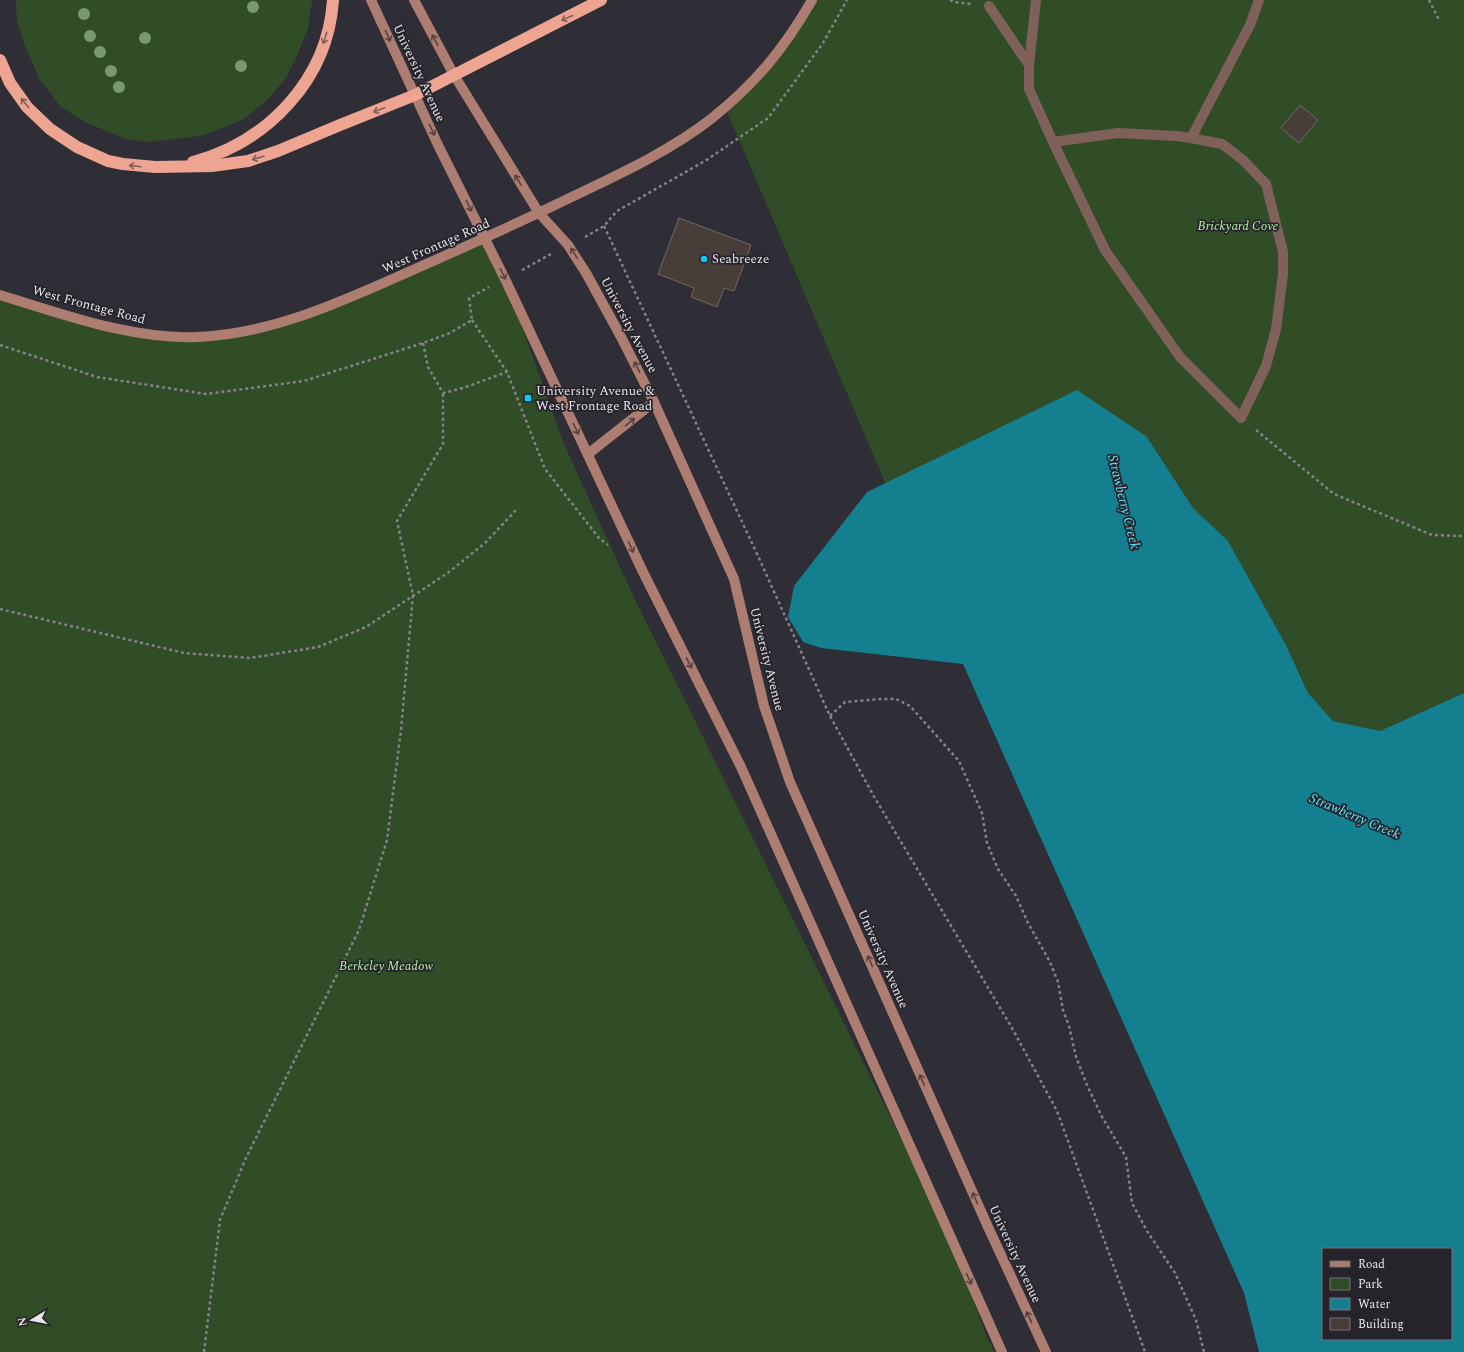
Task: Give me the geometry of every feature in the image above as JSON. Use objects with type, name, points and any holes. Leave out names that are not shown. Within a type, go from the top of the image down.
[{"type":"highway","points":[[174,166],[195,162],[225,151],[270,123],[283,110],[296,96],[308,79],[318,59],[327,36],[333,0]]},
{"type":"highway","points":[[0,60],[10,83],[38,118],[63,139],[91,154],[108,161],[140,166],[223,165],[248,161],[264,156],[415,95],[601,0]]},
{"type":"street","name":"University Avenue","points":[[371,0],[415,95],[588,454],[642,572],[742,767],[1002,1352]]},
{"type":"street","name":"University Avenue","points":[[414,0],[454,75],[539,212],[568,245],[586,273],[654,402],[734,579],[764,706],[790,782],[984,1219],[1046,1352]]},
{"type":"street","name":"West Frontage Road","points":[[0,295],[96,323],[136,332],[177,337],[220,335],[263,327],[320,310],[485,239],[671,146],[709,120],[744,90],[762,72],[797,26],[812,0]]},
{"type":"street","points":[[588,454],[654,402]]},
{"type":"lane","points":[[1036,0],[1029,65],[1029,89],[1052,142],[1105,250],[1180,357],[1242,418],[1266,366],[1276,329],[1283,274],[1283,252],[1266,184],[1243,160],[1222,144],[1176,136],[1118,134],[1052,142]]},
{"type":"lane","points":[[1191,138],[1250,25],[1259,0]]},
{"type":"lane","points":[[989,6],[1029,65]]},
{"type":"path","points":[[1430,0],[1440,20]]},
{"type":"path","points":[[604,226],[758,556],[830,716],[876,800],[1012,1028],[1057,1111],[1145,1352]]},
{"type":"path","points":[[472,320],[507,372],[545,469],[599,538],[612,548]]},
{"type":"path","points":[[204,1352],[220,1220],[246,1158],[359,930],[387,840],[401,730],[413,595],[397,521],[444,444],[443,393],[428,367],[422,343]]},
{"type":"path","points":[[443,393],[464,388],[507,372]]},
{"type":"path","points":[[1242,418],[1334,494],[1432,535],[1464,536]]},
{"type":"path","points":[[0,609],[184,654],[250,658],[318,647],[366,627],[449,572],[485,543],[518,508]]},
{"type":"path","points":[[830,716],[845,702],[896,699],[910,706],[959,761],[982,813],[987,843],[998,869],[1016,896],[1028,923],[1050,962],[1058,982],[1076,1057],[1102,1117],[1126,1157],[1132,1203],[1147,1231],[1175,1274],[1196,1320],[1204,1352]]},
{"type":"green space","points":[[16,0],[312,0],[308,28],[297,56],[285,79],[269,98],[244,119],[225,127],[200,136],[148,142],[126,139],[85,122],[61,107],[40,80],[25,46],[17,22]]},
{"type":"green space","name":"Brickyard Cove","points":[[812,0],[1464,0],[1464,693],[1380,731],[1333,721],[1308,693],[1286,645],[1228,541],[1193,508],[1147,437],[887,487],[725,107],[744,90]]},
{"type":"green space","name":"Berkeley Meadow","points":[[485,239],[505,279],[564,444],[630,589],[953,1244],[987,1338],[995,1352],[0,1352],[0,295],[156,335],[263,327]]},
{"type":"water","name":"Strawberry Creek","points":[[1077,390],[1147,437],[1193,508],[1228,541],[1286,645],[1308,693],[1333,721],[1380,731],[1464,693],[1464,1352],[1259,1352],[1244,1293],[963,664],[821,648],[803,642],[788,617],[794,586],[867,492]]},
{"type":"building","points":[[1300,105],[1318,120],[1299,143],[1281,128]]},
{"type":"building","name":"Seabreeze","points":[[679,218],[751,245],[734,291],[724,288],[717,307],[691,297],[694,288],[658,274]]},
{"type":"place","name":"Seabreeze","points":[[704,259]]},
{"type":"place","name":"University Avenue & West Frontage Road","points":[[528,398]]}]
